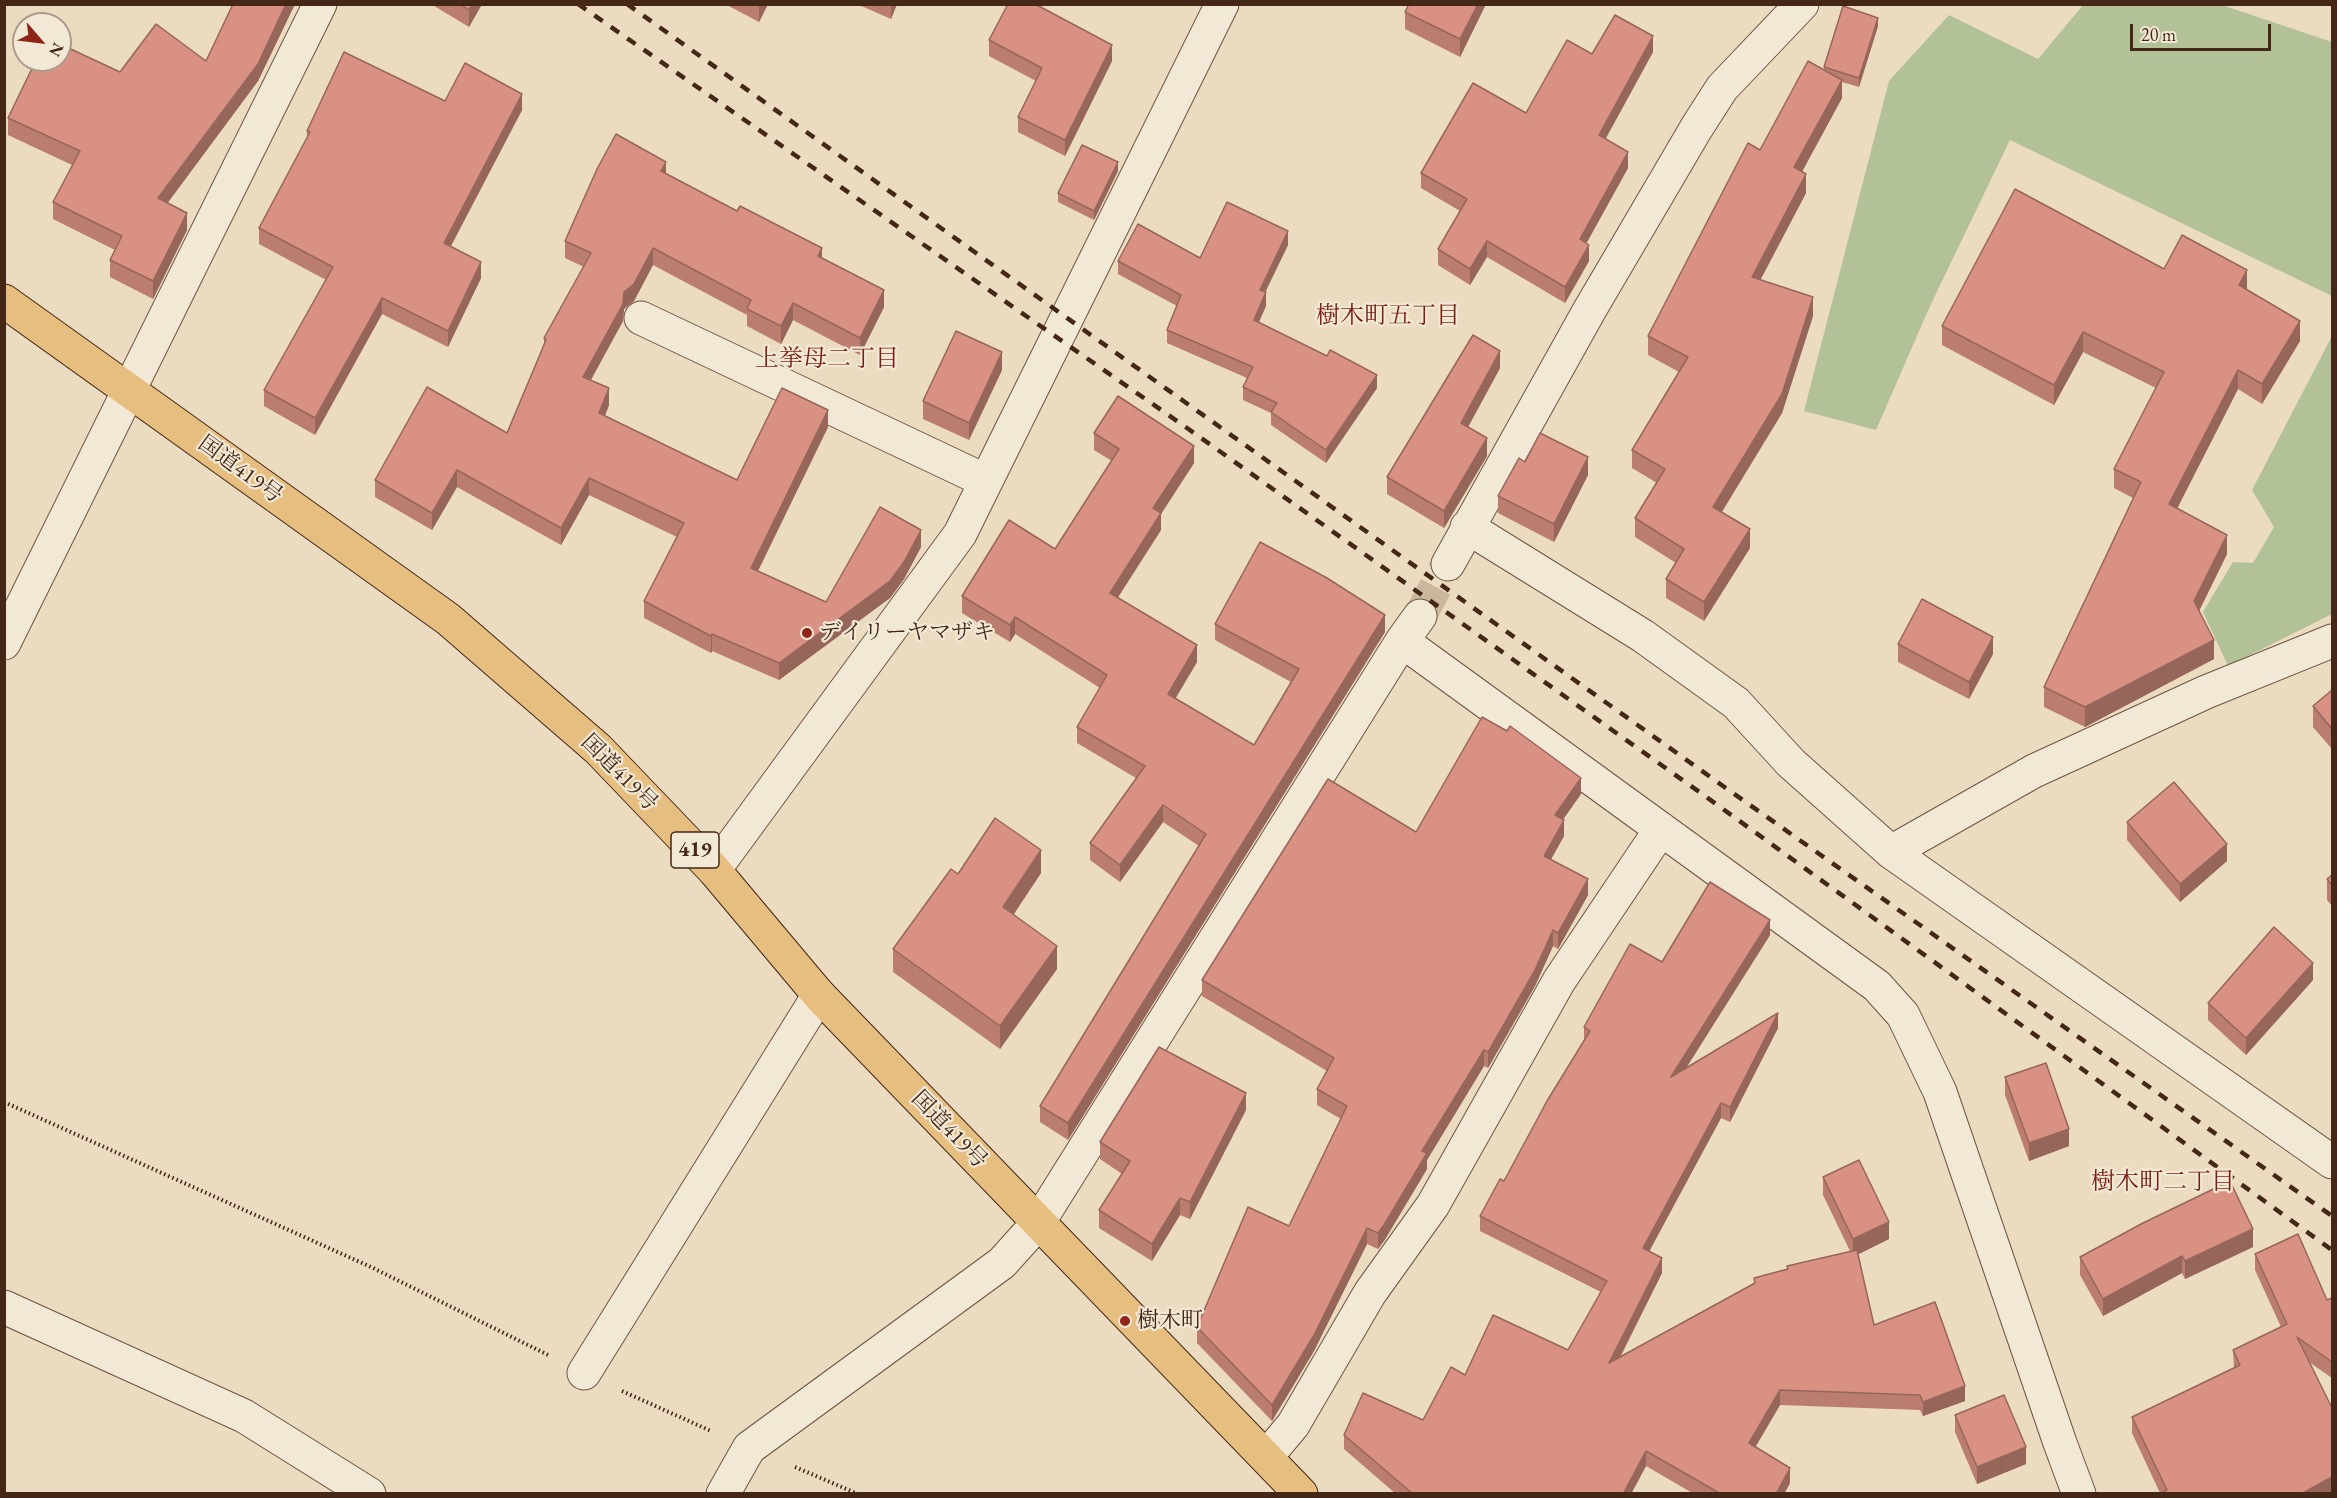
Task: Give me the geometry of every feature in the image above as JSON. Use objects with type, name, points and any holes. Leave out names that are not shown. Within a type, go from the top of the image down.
[{"type":"highway","name":"国道419号","points":[[4,301],[448,619],[598,749],[714,870],[819,995],[1038,1223],[1267,1456],[1301,1494]]},
{"type":"street","points":[[4,643],[320,4]]},
{"type":"street","points":[[714,870],[960,534],[1222,4]]},
{"type":"street","points":[[1448,564],[1583,321],[1697,127],[1722,88],[1802,4]]},
{"type":"street","points":[[641,318],[986,481]]},
{"type":"street","points":[[1467,527],[1642,636],[1736,703],[1791,763],[1891,852],[2332,1162]]},
{"type":"street","points":[[723,1494],[749,1448],[1002,1263],[1038,1223],[1411,628],[1661,829],[1877,986],[1903,1015],[1940,1092],[2079,1494]]},
{"type":"street","points":[[1891,852],[2034,771],[2206,692],[2332,641]]},
{"type":"street","points":[[1267,1456],[1293,1425],[1370,1293],[1433,1205],[1559,981],[1661,829]]},
{"type":"street","points":[[584,1373],[819,995]]},
{"type":"street","points":[[4,1307],[244,1416],[369,1494]]},
{"type":"path","points":[[4,1102],[370,1267],[584,1373],[749,1448],[858,1494]]},
{"type":"green space","points":[[2083,5],[2222,5],[2332,42],[2332,296],[2010,140],[1930,306],[1876,430],[1804,411],[1889,81],[1949,15],[2038,59]]},
{"type":"green space","points":[[2332,336],[2332,614],[2228,666],[2203,612],[2233,562],[2253,563],[2274,527],[2252,490]]},
{"type":"building","points":[[233,4],[286,4],[258,64],[158,198],[187,213],[153,281],[110,260],[122,236],[53,202],[80,151],[8,118],[30,72],[72,72],[72,50],[120,72],[156,24],[206,61]]},
{"type":"building","points":[[460,4],[472,4],[469,10]]},
{"type":"building","points":[[1008,4],[1035,4],[1112,45],[1065,140],[1018,117],[1042,68],[989,40]]},
{"type":"building","points":[[1409,4],[1478,4],[1460,39],[1405,12]]},
{"type":"building","points":[[1843,6],[1878,18],[1859,78],[1824,67]]},
{"type":"building","points":[[1615,15],[1653,36],[1599,135],[1628,152],[1580,239],[1589,245],[1565,287],[1487,241],[1470,269],[1438,249],[1467,199],[1421,173],[1473,83],[1526,113],[1567,40],[1592,54]]},
{"type":"building","points":[[344,52],[445,101],[465,63],[522,94],[444,243],[481,262],[448,331],[382,298],[315,418],[264,390],[333,267],[259,228],[310,132],[307,131]]},
{"type":"building","points":[[1808,61],[1842,80],[1794,167],[1806,174],[1752,277],[1813,297],[1782,394],[1713,507],[1750,529],[1704,602],[1666,579],[1684,549],[1635,518],[1665,469],[1632,450],[1688,357],[1648,336],[1748,143],[1760,150]]},
{"type":"building","points":[[616,134],[666,162],[661,171],[737,211],[740,206],[822,248],[818,256],[884,290],[860,338],[793,303],[781,326],[747,309],[751,300],[653,248],[634,284],[624,292],[623,304],[583,377],[609,388],[599,413],[737,480],[782,388],[828,410],[751,568],[826,602],[880,507],[921,530],[904,562],[890,581],[779,663],[712,634],[711,636],[644,601],[684,523],[589,478],[561,528],[457,470],[432,513],[375,480],[427,387],[507,433],[546,340],[544,338],[591,253],[565,241],[597,169]]},
{"type":"building","points":[[1082,145],[1118,162],[1094,211],[1058,193]]},
{"type":"building","points":[[2015,189],[2164,269],[2182,235],[2247,270],[2239,285],[2300,321],[2262,384],[2238,370],[2169,504],[2227,535],[2194,601],[2214,640],[2085,707],[2044,687],[2141,482],[2114,469],[2164,372],[2083,332],[2054,385],[1942,326]]},
{"type":"building","points":[[1227,202],[1288,231],[1260,290],[1266,292],[1254,320],[1327,356],[1330,350],[1377,375],[1326,450],[1271,412],[1277,403],[1243,387],[1253,367],[1167,330],[1181,295],[1118,261],[1138,224],[1200,258]]},
{"type":"building","points":[[956,331],[1002,352],[969,423],[923,401]]},
{"type":"building","points":[[1473,335],[1500,351],[1461,423],[1487,438],[1444,511],[1387,477]]},
{"type":"building","points":[[1118,396],[1194,446],[1153,508],[1161,513],[1110,593],[1197,645],[1168,694],[1254,745],[1299,669],[1215,624],[1260,542],[1327,578],[1385,615],[1068,1123],[1040,1106],[1206,834],[1163,805],[1120,865],[1090,843],[1145,766],[1077,727],[1107,675],[1015,617],[1010,625],[962,596],[1009,520],[1055,549],[1119,449],[1094,433]]},
{"type":"building","points":[[1540,433],[1588,457],[1554,524],[1498,496],[1519,458],[1525,462]]},
{"type":"building","points":[[1922,599],[1993,637],[1969,682],[1898,644]]},
{"type":"building","points":[[2332,690],[2332,729],[2313,706]]},
{"type":"building","points":[[1482,717],[1507,731],[1510,726],[1581,778],[1555,815],[1564,820],[1544,856],[1588,879],[1558,933],[1553,930],[1535,970],[1488,1052],[1484,1050],[1422,1151],[1427,1153],[1384,1225],[1378,1233],[1367,1228],[1314,1335],[1272,1405],[1197,1327],[1248,1207],[1289,1226],[1347,1106],[1317,1089],[1334,1058],[1202,980],[1328,779],[1416,832]]},
{"type":"building","points":[[2174,782],[2227,844],[2180,884],[2127,822]]},
{"type":"building","points":[[995,818],[1041,850],[1003,907],[1057,946],[1000,1026],[893,949],[951,869],[958,874]]},
{"type":"building","points":[[2332,875],[2332,885],[2327,879]]},
{"type":"building","points":[[1710,882],[1770,920],[1671,1077],[1778,1013],[1730,1107],[1721,1103],[1643,1248],[1662,1258],[1609,1363],[1755,1283],[1754,1278],[1788,1269],[1787,1266],[1857,1250],[1874,1325],[1935,1302],[1965,1386],[1923,1402],[1920,1395],[1780,1390],[1749,1443],[1790,1468],[1776,1494],[1721,1494],[1646,1451],[1623,1494],[1413,1494],[1344,1435],[1363,1393],[1423,1420],[1451,1367],[1465,1375],[1493,1315],[1568,1350],[1607,1281],[1480,1216],[1500,1179],[1504,1181],[1547,1101],[1590,1031],[1584,1027],[1630,944],[1662,962]]},
{"type":"building","points":[[2274,927],[2313,963],[2246,1038],[2208,1003]]},
{"type":"building","points":[[1159,1047],[1246,1093],[1190,1202],[1180,1198],[1152,1244],[1099,1210],[1130,1161],[1100,1142]]},
{"type":"building","points":[[2046,1063],[2069,1129],[2029,1143],[2005,1077]]},
{"type":"building","points":[[1859,1160],[1889,1222],[1853,1239],[1823,1177]]},
{"type":"building","points":[[2230,1181],[2253,1229],[2185,1261],[2182,1256],[2103,1299],[2080,1257],[2143,1223]]},
{"type":"building","points":[[2298,1234],[2327,1300],[2332,1298],[2332,1362],[2297,1337],[2332,1408],[2332,1477],[2301,1494],[2159,1494],[2167,1490],[2132,1417],[2240,1365],[2233,1350],[2287,1324],[2255,1254]]},
{"type":"building","points":[[2004,1395],[2026,1447],[1977,1467],[1955,1415]]},
{"type":"tunnel","points":[[1420,616],[1448,564]]},
{"type":"railway","points":[[578,4],[1187,428],[1705,796],[2332,1250]]},
{"type":"railway","points":[[627,4],[1723,786],[2332,1216]]},
{"type":"place","name":"デイリーヤマザキ","points":[[807,633]]},
{"type":"place","name":"樹木町","points":[[1125,1321]]},
{"type":"district","name":"樹木町五丁目","points":[[1388,316]]},
{"type":"district","name":"上挙母二丁目","points":[[827,359]]},
{"type":"district","name":"樹木町二丁目","points":[[2163,1182]]}]
